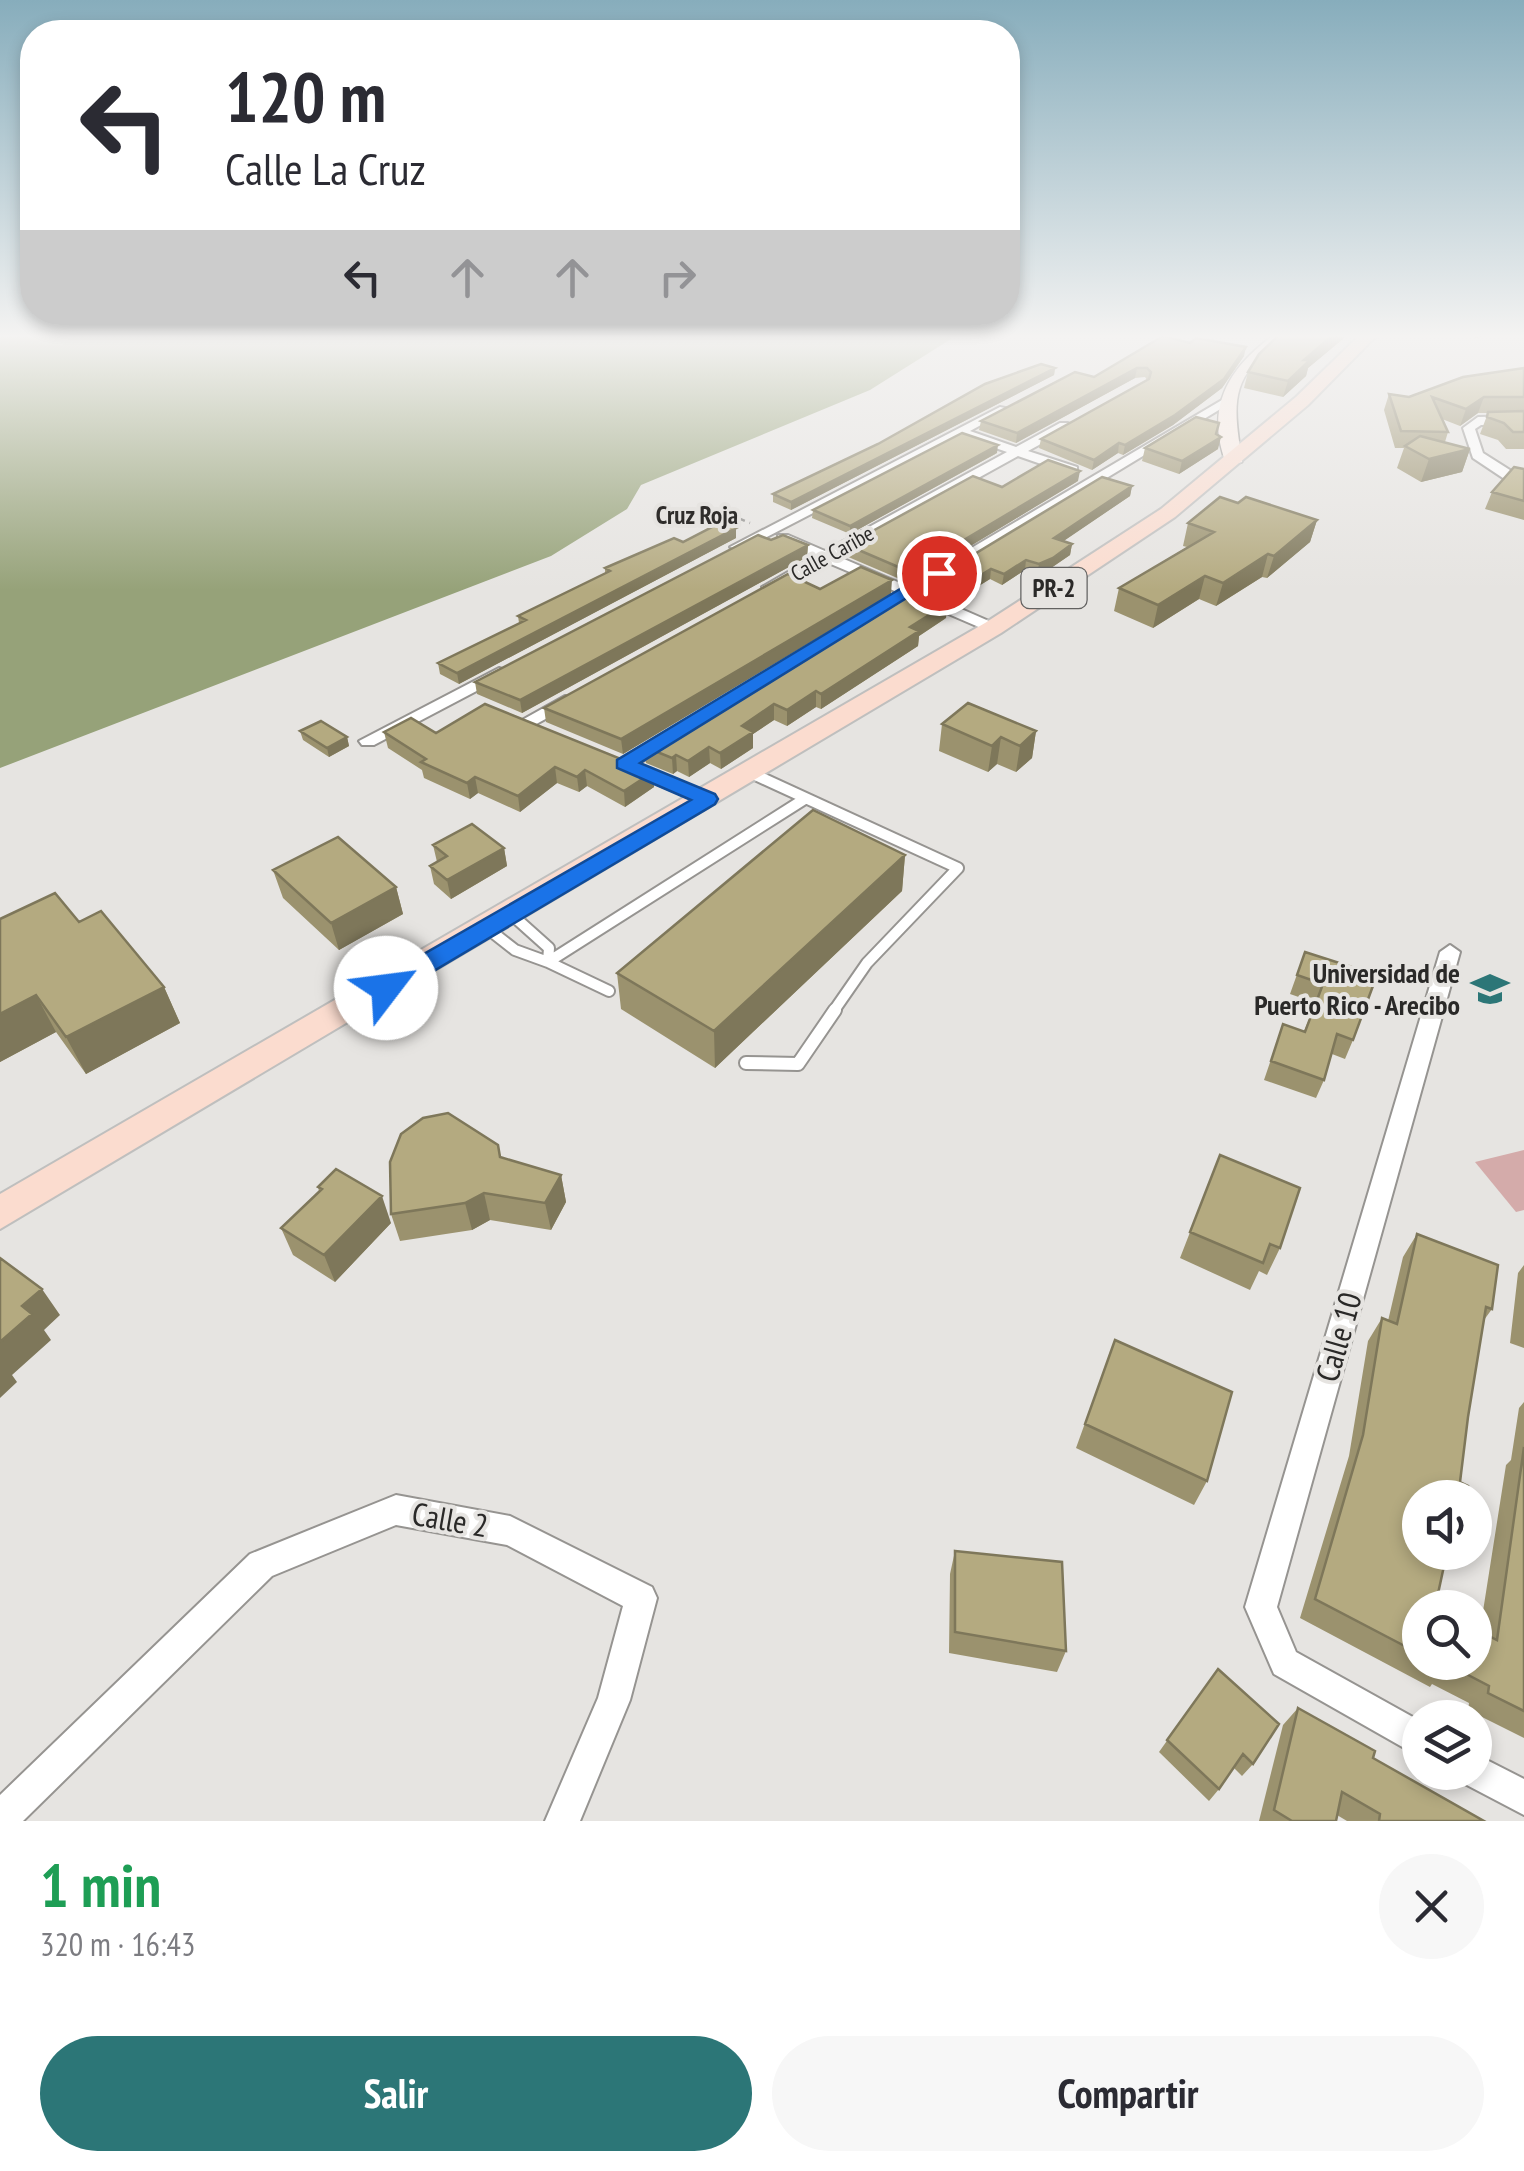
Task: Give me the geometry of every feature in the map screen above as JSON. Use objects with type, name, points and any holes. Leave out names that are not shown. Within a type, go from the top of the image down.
[{"type":"main road","name":"PR-2","points":[[0,1214],[993,628],[1168,513],[1280,420]]},
{"type":"street","points":[[716,558],[983,420]]},
{"type":"street","name":"Calle Caribe","points":[[759,593],[1075,420]]},
{"type":"street","points":[[875,612],[1195,420]]},
{"type":"street","points":[[1228,420],[1233,462]]},
{"type":"street","points":[[1524,420],[1478,422],[1469,428],[1477,456],[1508,475],[1524,479]]},
{"type":"street","points":[[960,432],[1094,478]]},
{"type":"street","points":[[768,531],[993,628]]},
{"type":"street","points":[[368,741],[463,699],[507,668]]},
{"type":"street","points":[[523,724],[574,696]]},
{"type":"street","points":[[675,734],[616,761],[708,799]]},
{"type":"street","name":"Calle 10","points":[[1402,1730],[1285,1663],[1261,1607],[1450,952]]},
{"type":"street","name":"Calle 2","points":[[0,1818],[261,1565],[396,1510],[510,1531],[641,1598],[614,1700],[562,1821]]},
{"type":"street","points":[[1492,1780],[1524,1798]]},
{"type":"lane","points":[[746,1063],[798,1064],[867,962],[958,868],[751,773]]},
{"type":"lane","points":[[548,962],[804,800]]},
{"type":"lane","points":[[499,922],[549,948],[548,962]]},
{"type":"lane","points":[[499,922],[515,950],[609,991]]},
{"type":"shaded area","points":[[0,420],[798,420],[641,485],[627,509],[551,556],[0,768]]},
{"type":"shaded area","points":[[1524,1150],[1524,1210],[1516,1212],[1475,1162]]},
{"type":"building","points":[[921,420],[953,420],[791,502],[773,494]]},
{"type":"building","points":[[983,420],[1041,420],[1017,433]]},
{"type":"building","points":[[1075,420],[1167,420],[1094,460],[1041,439]]},
{"type":"building","points":[[1191,420],[1219,423],[1216,434],[1221,437],[1182,461],[1145,448]]},
{"type":"building","points":[[1397,420],[1443,420],[1448,432],[1401,431]]},
{"type":"building","points":[[1495,420],[1524,420],[1524,432],[1513,432]]},
{"type":"building","points":[[962,433],[998,445],[850,526],[813,510]]},
{"type":"building","points":[[1420,436],[1470,449],[1429,459],[1405,446]]},
{"type":"building","points":[[1048,460],[1080,471],[910,572],[847,545],[973,476],[1002,487]]},
{"type":"building","points":[[1514,467],[1524,469],[1524,501],[1492,492]]},
{"type":"building","points":[[1102,477],[1132,486],[1054,538],[1072,544],[1053,558],[1039,564],[1026,560],[1004,574],[991,569],[955,591],[930,581]]},
{"type":"building","points":[[1220,497],[1238,503],[1246,497],[1317,520],[1274,556],[1268,554],[1223,583],[1205,576],[1158,605],[1119,588],[1214,532],[1188,523]]},
{"type":"building","points":[[722,522],[736,528],[457,673],[438,663],[526,620],[518,616],[610,571],[605,568],[674,538],[683,542]]},
{"type":"building","points":[[758,535],[771,540],[783,535],[808,545],[520,700],[475,682]]},
{"type":"building","points":[[861,567],[892,580],[621,739],[544,708],[788,574],[820,589]]},
{"type":"building","points":[[913,587],[948,603],[910,627],[919,631],[821,694],[816,691],[787,710],[774,704],[742,726],[753,732],[720,753],[709,747],[688,761],[645,747]]},
{"type":"building","points":[[968,703],[1036,731],[1020,746],[1001,737],[992,746],[942,724]]},
{"type":"building","points":[[485,704],[653,772],[624,791],[585,770],[577,777],[555,767],[518,796],[475,777],[467,783],[421,762],[426,759],[384,732],[411,718],[436,733]]},
{"type":"building","points":[[321,721],[347,737],[327,748],[300,731]]},
{"type":"building","points":[[813,810],[905,855],[714,1031],[617,973]]},
{"type":"building","points":[[472,824],[504,848],[447,880],[430,866],[447,856],[433,845]]},
{"type":"building","points":[[338,837],[396,887],[331,923],[273,870]]},
{"type":"building","points":[[55,893],[79,922],[101,911],[164,987],[66,1037],[36,995],[0,1014],[0,919]]},
{"type":"building","points":[[1305,952],[1377,975],[1353,1040],[1337,1034],[1324,1080],[1271,1061],[1283,1024],[1305,1032],[1323,984],[1297,975]]},
{"type":"building","points":[[448,1113],[498,1145],[500,1157],[561,1175],[545,1203],[484,1193],[465,1203],[391,1214],[390,1162],[401,1134],[423,1118]]},
{"type":"building","points":[[1220,1155],[1300,1188],[1280,1248],[1270,1244],[1263,1263],[1190,1232]]},
{"type":"building","points":[[336,1169],[382,1196],[324,1255],[281,1228],[322,1189],[318,1187]]},
{"type":"building","points":[[1417,1234],[1498,1265],[1492,1309],[1486,1307],[1460,1480],[1402,1480],[1402,1570],[1443,1570],[1439,1590],[1402,1590],[1402,1645],[1315,1599],[1363,1435],[1382,1318],[1397,1324]]},
{"type":"building","points":[[0,1258],[42,1289],[22,1306],[32,1314],[0,1342]]},
{"type":"building","points":[[1115,1340],[1232,1392],[1207,1481],[1085,1424]]},
{"type":"building","points":[[1524,1447],[1524,1711],[1488,1693],[1489,1686],[1478,1680],[1492,1680],[1492,1638],[1497,1640]]},
{"type":"building","points":[[955,1551],[1062,1562],[1066,1651],[955,1632]]},
{"type":"building","points":[[1218,1669],[1279,1724],[1253,1764],[1243,1754],[1219,1789],[1167,1740]]},
{"type":"building","points":[[1298,1708],[1375,1751],[1373,1758],[1402,1774],[1402,1790],[1429,1790],[1484,1821],[1379,1821],[1380,1814],[1342,1792],[1336,1821],[1292,1821],[1274,1810]]},
{"type":"place","name":"Universidad de Puerto Rico - Arecibo","points":[[1490,989]]},
{"type":"district","name":"Cruz Roja","points":[[697,515]]},
{"type":"route","points":[[386,988],[708,799],[624,764],[939,573]]}]
